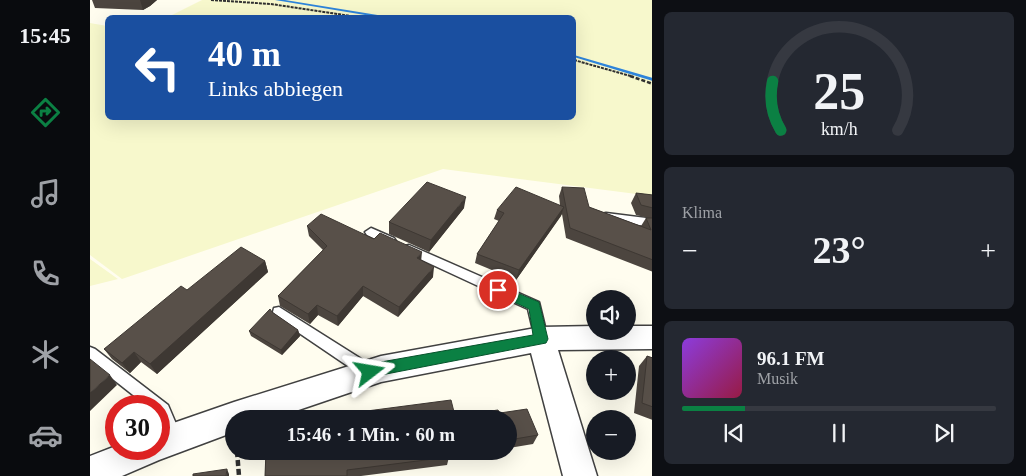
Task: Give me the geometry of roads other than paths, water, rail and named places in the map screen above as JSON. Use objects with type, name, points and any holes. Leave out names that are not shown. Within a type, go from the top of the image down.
[{"type":"street","points":[[170,441],[381,369],[541,339],[652,337]]},
{"type":"street","points":[[541,339],[580,476]]},
{"type":"street","points":[[90,473],[121,460]]},
{"type":"lane","points":[[597,216],[652,223]]},
{"type":"lane","points":[[371,232],[534,306],[541,339]]},
{"type":"lane","points":[[279,312],[370,372]]},
{"type":"lane","points":[[90,353],[144,395]]},
{"type":"waterway","points":[[277,0],[374,15]]},
{"type":"waterway","points":[[576,57],[652,80]]}]
